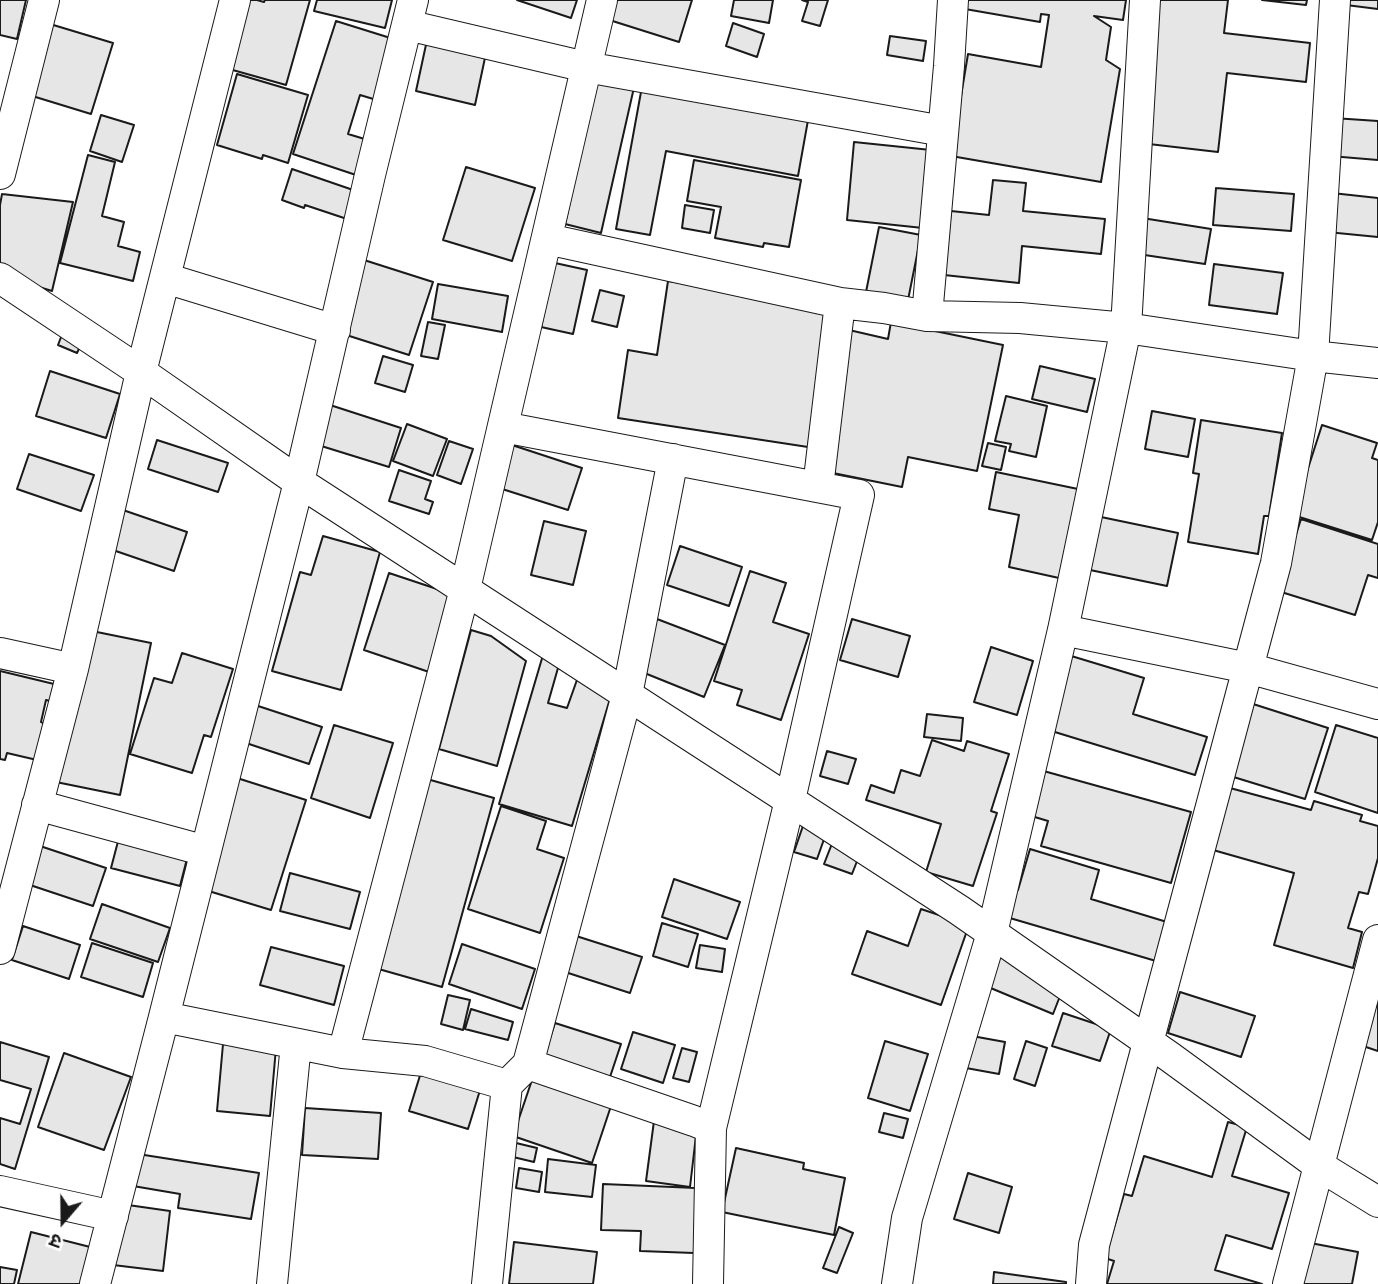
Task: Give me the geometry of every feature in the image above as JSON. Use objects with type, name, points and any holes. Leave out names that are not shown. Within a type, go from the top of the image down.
[{"type":"street","points":[[0,174],[44,0]]},
{"type":"street","points":[[0,949],[73,669],[141,372],[235,0]]},
{"type":"street","points":[[342,1054],[465,589],[602,0]]},
{"type":"street","points":[[927,316],[953,0]]},
{"type":"street","points":[[897,1284],[907,1217],[992,933],[1063,630],[1126,328],[1145,0]]},
{"type":"street","points":[[1091,1284],[1094,1245],[1276,563],[1313,356],[1335,0]]},
{"type":"street","points":[[95,1284],[299,482],[410,13],[586,67],[943,131]]},
{"type":"street","points":[[547,239],[840,303],[927,316],[1020,318],[1126,328],[1378,363]]},
{"type":"street","points":[[0,278],[299,482],[992,933],[1318,1165],[1378,1202]]},
{"type":"street","points":[[165,278],[335,330]]},
{"type":"street","points":[[818,487],[840,303]]},
{"type":"street","points":[[503,427],[859,495],[790,800],[710,1128],[708,1284]]},
{"type":"street","points":[[487,1284],[507,1085],[528,1064],[627,695],[673,459]]},
{"type":"street","points":[[1063,630],[1248,668],[1378,704]]},
{"type":"street","points":[[0,653],[73,669]]},
{"type":"street","points":[[37,806],[206,851]]},
{"type":"street","points":[[1288,1284],[1378,940]]},
{"type":"street","points":[[164,1017],[342,1054],[425,1061],[507,1085]]},
{"type":"street","points":[[272,1284],[296,1044]]},
{"type":"street","points":[[528,1064],[710,1128]]},
{"type":"street","points":[[0,1191],[113,1216]]},
{"type":"building","points":[[0,0],[26,0],[17,39],[0,35]]},
{"type":"building","points":[[241,0],[310,0],[286,85],[222,67]]},
{"type":"building","points":[[317,0],[392,0],[385,28],[314,11]]},
{"type":"building","points":[[517,0],[577,0],[571,18]]},
{"type":"building","points":[[609,0],[692,0],[679,42],[603,18]]},
{"type":"building","points":[[734,0],[773,0],[769,23],[731,16]]},
{"type":"building","points":[[802,0],[828,0],[820,26],[802,21],[808,2]]},
{"type":"building","points":[[966,0],[1126,0],[1123,20],[1094,16],[1111,27],[1106,60],[1120,69],[1101,182],[951,156],[968,54],[1041,67],[1049,15],[1041,14],[1040,22],[965,9]]},
{"type":"building","points":[[1157,0],[1228,0],[1224,33],[1310,43],[1306,82],[1227,73],[1218,152],[1140,143]]},
{"type":"building","points":[[1262,0],[1307,0],[1306,5]]},
{"type":"building","points":[[1346,0],[1378,0],[1378,9],[1346,5]]},
{"type":"building","points":[[336,21],[400,41],[380,101],[360,95],[348,134],[368,140],[356,175],[293,154]]},
{"type":"building","points":[[733,23],[764,34],[757,57],[726,46]]},
{"type":"building","points":[[50,24],[113,43],[91,114],[29,95]]},
{"type":"building","points":[[890,36],[926,41],[923,61],[887,55]]},
{"type":"building","points":[[427,40],[486,53],[475,105],[416,91]]},
{"type":"building","points":[[237,74],[308,95],[288,163],[263,155],[262,159],[217,145]]},
{"type":"building","points":[[598,75],[635,83],[601,233],[565,224]]},
{"type":"building","points":[[643,81],[810,109],[798,176],[666,151],[650,235],[616,229]]},
{"type":"building","points":[[101,115],[134,125],[122,162],[90,151]]},
{"type":"building","points":[[1333,118],[1378,121],[1378,160],[1330,156]]},
{"type":"building","points":[[854,142],[931,150],[923,228],[847,220]]},
{"type":"building","points":[[88,155],[115,162],[102,216],[124,222],[118,246],[140,252],[133,281],[60,263]]},
{"type":"building","points":[[694,160],[801,180],[789,247],[764,243],[763,247],[715,238],[721,207],[687,201]]},
{"type":"building","points":[[466,167],[535,188],[512,261],[443,240]]},
{"type":"building","points":[[292,169],[359,192],[350,220],[282,200]]},
{"type":"building","points":[[993,180],[1026,183],[1023,211],[1105,219],[1101,254],[1022,246],[1019,283],[944,275],[951,211],[989,215]]},
{"type":"building","points":[[1216,188],[1294,194],[1291,231],[1213,225]]},
{"type":"building","points":[[1332,193],[1378,198],[1378,237],[1327,232]]},
{"type":"building","points":[[2,194],[73,202],[52,291],[0,275]]},
{"type":"building","points":[[685,205],[714,210],[710,233],[682,228]]},
{"type":"building","points":[[1136,217],[1211,229],[1205,264],[1131,253]]},
{"type":"building","points":[[879,227],[921,235],[906,310],[864,302]]},
{"type":"building","points":[[364,260],[433,282],[409,355],[340,333]]},
{"type":"building","points":[[555,263],[587,270],[573,334],[541,327]]},
{"type":"building","points":[[1214,264],[1283,273],[1277,314],[1209,305]]},
{"type":"building","points":[[668,281],[829,305],[808,447],[618,418],[628,350],[657,355]]},
{"type":"building","points":[[438,284],[508,296],[502,332],[432,319]]},
{"type":"building","points":[[600,290],[624,296],[617,327],[592,321]]},
{"type":"building","points":[[428,322],[445,325],[438,359],[421,356]]},
{"type":"building","points":[[891,322],[1003,345],[977,471],[908,457],[902,487],[828,472],[849,330],[888,339]]},
{"type":"building","points":[[63,332],[83,340],[77,353],[58,345]]},
{"type":"building","points":[[383,356],[413,365],[405,392],[375,383]]},
{"type":"building","points":[[1040,366],[1095,379],[1087,412],[1032,399]]},
{"type":"building","points":[[50,371],[120,394],[106,438],[36,416]]},
{"type":"building","points":[[1006,396],[1047,406],[1036,457],[1009,451],[1011,444],[995,441]]},
{"type":"building","points":[[330,405],[401,428],[389,467],[318,445]]},
{"type":"building","points":[[1152,411],[1195,419],[1188,457],[1145,449]]},
{"type":"building","points":[[1201,420],[1282,433],[1269,516],[1264,516],[1258,554],[1188,542],[1199,474],[1193,473]]},
{"type":"building","points":[[407,424],[447,439],[433,476],[393,461]]},
{"type":"building","points":[[1322,425],[1377,443],[1372,458],[1378,460],[1378,522],[1372,540],[1293,515]]},
{"type":"building","points":[[157,440],[228,463],[218,492],[148,469]]},
{"type":"building","points":[[449,441],[473,449],[461,484],[437,475]]},
{"type":"building","points":[[988,443],[1006,447],[1001,470],[982,466]]},
{"type":"building","points":[[512,445],[582,468],[568,510],[499,488]]},
{"type":"building","points":[[29,454],[94,475],[81,511],[17,489]]},
{"type":"building","points":[[399,470],[431,481],[425,499],[433,502],[429,514],[389,501]]},
{"type":"building","points":[[996,472],[1078,489],[1059,578],[1009,567],[1019,515],[989,509]]},
{"type":"building","points":[[120,509],[187,532],[174,571],[107,548]]},
{"type":"building","points":[[1101,517],[1178,533],[1167,586],[1090,570]]},
{"type":"building","points":[[1301,519],[1378,544],[1378,578],[1368,575],[1355,615],[1278,591]]},
{"type":"building","points":[[544,521],[586,531],[573,585],[531,575]]},
{"type":"building","points":[[323,536],[380,552],[341,690],[272,671],[300,572],[311,575]]},
{"type":"building","points":[[680,546],[742,567],[729,606],[667,585]]},
{"type":"building","points":[[750,571],[786,583],[773,622],[809,634],[781,720],[737,705],[742,690],[714,681]]},
{"type":"building","points":[[389,573],[461,597],[435,674],[364,650]]},
{"type":"building","points":[[657,619],[725,645],[704,697],[637,670]]},
{"type":"building","points":[[852,619],[910,636],[898,677],[840,660]]},
{"type":"building","points":[[82,629],[151,643],[120,795],[51,781]]},
{"type":"building","points":[[471,630],[491,636],[526,661],[497,766],[439,749]]},
{"type":"building","points":[[991,647],[1033,661],[1017,715],[974,702]]},
{"type":"building","points":[[182,653],[233,669],[211,737],[204,735],[192,773],[130,754],[154,678],[172,683]]},
{"type":"building","points":[[543,655],[560,661],[548,703],[567,708],[578,677],[612,692],[572,826],[499,804]]},
{"type":"building","points":[[1068,655],[1144,678],[1133,714],[1207,737],[1195,775],[1045,729]]},
{"type":"building","points":[[0,671],[54,684],[50,701],[46,700],[41,722],[46,724],[37,760],[7,753],[5,760],[0,759]]},
{"type":"building","points":[[1250,703],[1328,728],[1305,799],[1227,775]]},
{"type":"building","points":[[252,704],[322,727],[309,764],[240,741]]},
{"type":"building","points":[[927,714],[963,718],[961,741],[924,737]]},
{"type":"building","points":[[334,725],[393,743],[370,818],[311,798]]},
{"type":"building","points":[[1336,725],[1378,738],[1378,813],[1315,792]]},
{"type":"building","points":[[932,740],[964,751],[967,741],[1009,754],[991,811],[997,813],[973,886],[926,872],[941,824],[866,800],[871,785],[894,793],[901,770],[920,776]]},
{"type":"building","points":[[827,751],[856,759],[848,784],[820,776]]},
{"type":"building","points":[[1040,770],[1191,812],[1171,883],[1041,846],[1048,821],[1028,815]]},
{"type":"building","points":[[237,778],[306,800],[271,910],[202,889]]},
{"type":"building","points":[[427,779],[494,798],[442,987],[375,968]]},
{"type":"building","points":[[1230,788],[1311,810],[1314,801],[1362,815],[1360,821],[1378,826],[1378,858],[1368,894],[1359,892],[1348,928],[1362,932],[1353,968],[1274,945],[1294,873],[1213,850]]},
{"type":"building","points":[[501,806],[546,821],[537,849],[564,858],[540,933],[468,909]]},
{"type":"building","points":[[805,820],[828,828],[817,859],[794,852]]},
{"type":"building","points":[[121,830],[190,847],[180,886],[111,868]]},
{"type":"building","points":[[833,841],[861,851],[852,874],[824,864]]},
{"type":"building","points":[[40,846],[106,868],[93,906],[27,884]]},
{"type":"building","points":[[1030,849],[1099,870],[1091,899],[1167,922],[1156,961],[1003,916],[1012,888],[1018,890]]},
{"type":"building","points":[[290,873],[360,892],[350,929],[280,911]]},
{"type":"building","points":[[674,879],[740,902],[727,939],[662,917]]},
{"type":"building","points":[[102,904],[170,928],[158,962],[90,939]]},
{"type":"building","points":[[921,909],[969,925],[941,1005],[852,974],[867,931],[908,946]]},
{"type":"building","points":[[662,923],[698,934],[688,967],[653,956]]},
{"type":"building","points":[[23,926],[80,945],[69,979],[12,960]]},
{"type":"building","points":[[573,935],[642,957],[630,993],[562,971]]},
{"type":"building","points":[[92,943],[153,963],[143,997],[81,977]]},
{"type":"building","points":[[462,944],[535,969],[522,1009],[449,984]]},
{"type":"building","points":[[700,945],[725,949],[722,972],[696,968]]},
{"type":"building","points":[[271,947],[344,966],[334,1005],[260,985]]},
{"type":"building","points":[[995,949],[1062,991],[1053,1014],[981,984]]},
{"type":"building","points":[[1180,992],[1255,1016],[1241,1057],[1168,1033]]},
{"type":"building","points":[[448,995],[470,1000],[463,1030],[441,1024]]},
{"type":"building","points":[[1378,998],[1378,1051],[1363,1046]]},
{"type":"building","points":[[471,1009],[513,1022],[508,1040],[465,1029]]},
{"type":"building","points":[[1063,1013],[1111,1029],[1100,1061],[1052,1046]]},
{"type":"building","points":[[555,1023],[621,1044],[609,1080],[543,1059]]},
{"type":"building","points":[[633,1032],[675,1045],[663,1083],[621,1069]]},
{"type":"building","points":[[972,1036],[1005,1042],[999,1074],[966,1068]]},
{"type":"building","points":[[885,1041],[928,1054],[910,1111],[868,1098]]},
{"type":"building","points":[[1026,1041],[1047,1048],[1035,1086],[1014,1079]]},
{"type":"building","points":[[0,1042],[49,1057],[15,1169],[0,1164],[0,1118],[20,1124],[31,1089],[0,1080]]},
{"type":"building","points":[[223,1044],[276,1048],[270,1116],[217,1111]]},
{"type":"building","points":[[682,1048],[697,1052],[689,1082],[673,1078]]},
{"type":"building","points":[[64,1053],[131,1077],[104,1150],[38,1127]]},
{"type":"building","points":[[422,1069],[481,1087],[468,1129],[409,1111]]},
{"type":"building","points":[[533,1077],[612,1103],[592,1163],[513,1136]]},
{"type":"building","points":[[305,1108],[381,1113],[378,1159],[302,1155]]},
{"type":"building","points":[[884,1113],[908,1119],[903,1138],[879,1132]]},
{"type":"building","points":[[654,1121],[697,1127],[690,1187],[646,1181]]},
{"type":"building","points":[[1228,1122],[1247,1127],[1232,1176],[1289,1193],[1272,1249],[1226,1235],[1215,1270],[1262,1284],[1107,1284],[1114,1261],[1105,1258],[1124,1194],[1132,1196],[1144,1156],[1212,1177]]},
{"type":"building","points":[[516,1143],[537,1148],[534,1162],[513,1157]]},
{"type":"building","points":[[736,1148],[804,1163],[803,1169],[845,1178],[834,1235],[722,1212]]},
{"type":"building","points":[[138,1154],[259,1173],[251,1219],[178,1208],[180,1194],[133,1186]]},
{"type":"building","points":[[548,1159],[596,1165],[592,1197],[545,1192]]},
{"type":"building","points":[[519,1168],[542,1172],[539,1192],[516,1188]]},
{"type":"building","points":[[968,1173],[1012,1187],[999,1233],[954,1219]]},
{"type":"building","points":[[603,1184],[696,1188],[694,1253],[640,1251],[641,1231],[601,1230]]},
{"type":"building","points":[[121,1204],[170,1211],[163,1271],[113,1265]]},
{"type":"building","points":[[839,1227],[853,1233],[837,1273],[823,1268]]},
{"type":"building","points":[[31,1232],[98,1249],[89,1284],[18,1284]]},
{"type":"building","points":[[514,1242],[597,1252],[593,1284],[509,1284]]},
{"type":"building","points":[[1305,1242],[1358,1252],[1352,1284],[1297,1284]]},
{"type":"building","points":[[0,1267],[17,1270],[14,1284],[0,1284]]},
{"type":"building","points":[[994,1272],[1066,1282],[1066,1284],[993,1284]]}]
